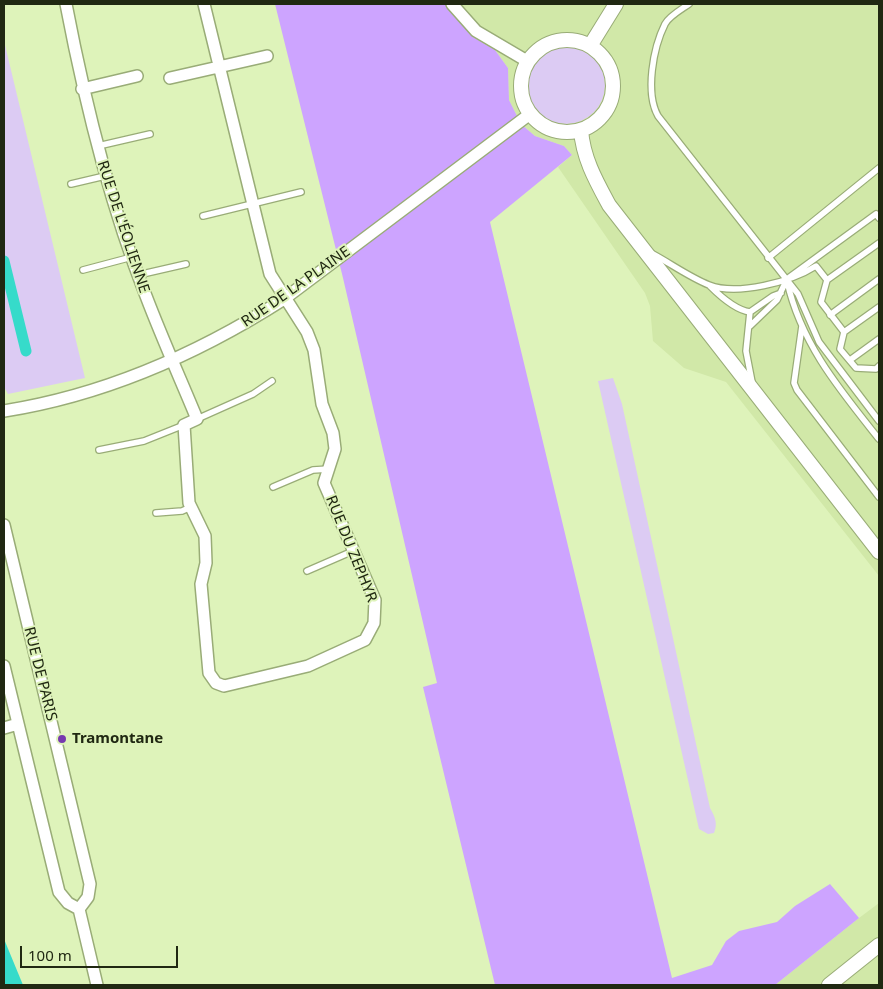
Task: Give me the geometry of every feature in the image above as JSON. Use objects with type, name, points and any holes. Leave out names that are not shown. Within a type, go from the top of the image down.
[{"type":"street","name":"RUE DE L'ÉOLIENNE","points":[[66,4],[82,90],[105,176],[138,274],[174,361]]},
{"type":"street","points":[[204,4],[270,274],[284,300]]},
{"type":"street","points":[[452,4],[476,31],[527,61]]},
{"type":"street","points":[[590,46],[616,4]]},
{"type":"street","points":[[562,40],[576,40],[590,46],[602,56],[610,68],[612,91],[605,112],[594,123],[581,130],[567,132],[553,130],[540,124],[523,103],[520,89],[521,76],[527,61],[548,44],[562,40]]},
{"type":"street","points":[[170,78],[267,56]]},
{"type":"street","points":[[82,90],[137,76]]},
{"type":"street","name":"RUE DE LA PLAINE","points":[[4,410],[71,397],[174,361],[246,324],[284,300],[530,114]]},
{"type":"street","points":[[581,130],[584,152],[594,178],[609,205],[879,552]]},
{"type":"street","name":"RUE DU ZEPHYR","points":[[184,425],[191,508],[204,536],[206,563],[202,584],[209,673],[216,683],[224,686],[308,666],[365,640],[374,623],[375,600],[324,483],[335,449],[333,433],[322,404],[314,350],[307,332],[284,300]]},
{"type":"street","points":[[174,361],[197,419],[184,425]]},
{"type":"street","name":"RUE DE PARIS","points":[[4,525],[90,884],[88,897],[78,909]]},
{"type":"street","points":[[4,666],[58,892],[68,903],[78,909],[97,985]]},
{"type":"street","points":[[4,728],[18,724]]},
{"type":"street","points":[[829,985],[879,945]]},
{"type":"lane","points":[[689,4],[665,22],[657,46],[650,93],[651,105],[768,258],[798,294],[819,342],[879,421]]},
{"type":"lane","points":[[98,146],[150,134]]},
{"type":"lane","points":[[768,258],[879,168]]},
{"type":"lane","points":[[71,184],[105,176]]},
{"type":"lane","points":[[203,216],[301,192]]},
{"type":"lane","points":[[750,326],[777,300],[787,279],[876,214],[879,218]]},
{"type":"lane","points":[[844,332],[821,302],[827,280],[879,243]]},
{"type":"lane","points":[[641,247],[710,285],[722,298],[750,312]]},
{"type":"lane","points":[[83,270],[132,257]]},
{"type":"lane","points":[[138,274],[186,264]]},
{"type":"lane","points":[[710,285],[744,288],[799,276],[816,266],[827,280]]},
{"type":"lane","points":[[787,279],[790,297],[802,326],[826,373],[879,439]]},
{"type":"lane","points":[[830,315],[879,279]]},
{"type":"lane","points":[[750,312],[773,296],[781,293]]},
{"type":"lane","points":[[879,307],[844,332],[840,348],[856,368],[876,369],[879,366]]},
{"type":"lane","points":[[750,312],[746,361],[757,396]]},
{"type":"lane","points":[[802,326],[794,383],[797,390],[879,497]]},
{"type":"lane","points":[[850,360],[879,339]]},
{"type":"lane","points":[[197,419],[253,394],[272,381]]},
{"type":"lane","points":[[99,450],[144,441],[184,425]]},
{"type":"lane","points":[[273,488],[313,470],[329,469]]},
{"type":"lane","points":[[156,513],[182,512],[191,508]]},
{"type":"lane","points":[[307,571],[354,552]]},
{"type":"shaded area","points":[[275,4],[446,4],[473,37],[495,50],[508,68],[509,100],[521,124],[535,136],[564,146],[572,155],[490,222],[672,978],[712,965],[726,941],[739,931],[777,922],[795,906],[830,884],[859,918],[775,985],[495,985],[423,687],[437,683],[343,278]]},
{"type":"shaded area","points":[[446,4],[879,4],[879,576],[726,382],[684,368],[653,341],[650,306],[645,293],[558,167],[572,155],[564,146],[535,136],[521,124],[509,100],[508,68],[495,50],[473,37]]},
{"type":"shaded area","points":[[4,41],[85,378],[8,394],[4,387]]},
{"type":"shaded area","points":[[558,46],[574,46],[588,52],[599,63],[605,77],[605,93],[599,107],[588,118],[574,124],[558,124],[544,118],[533,107],[527,93],[527,77],[533,63],[544,52]]},
{"type":"shaded area","points":[[613,378],[622,404],[710,808],[715,820],[714,833],[708,834],[699,829],[598,381]]},
{"type":"shaded area","points":[[879,903],[879,985],[775,985],[859,918]]},
{"type":"water","points":[[4,939],[23,985],[4,985]]},
{"type":"waterway","points":[[4,261],[26,351]]},
{"type":"place","name":"Tramontane","points":[[62,739]]}]
